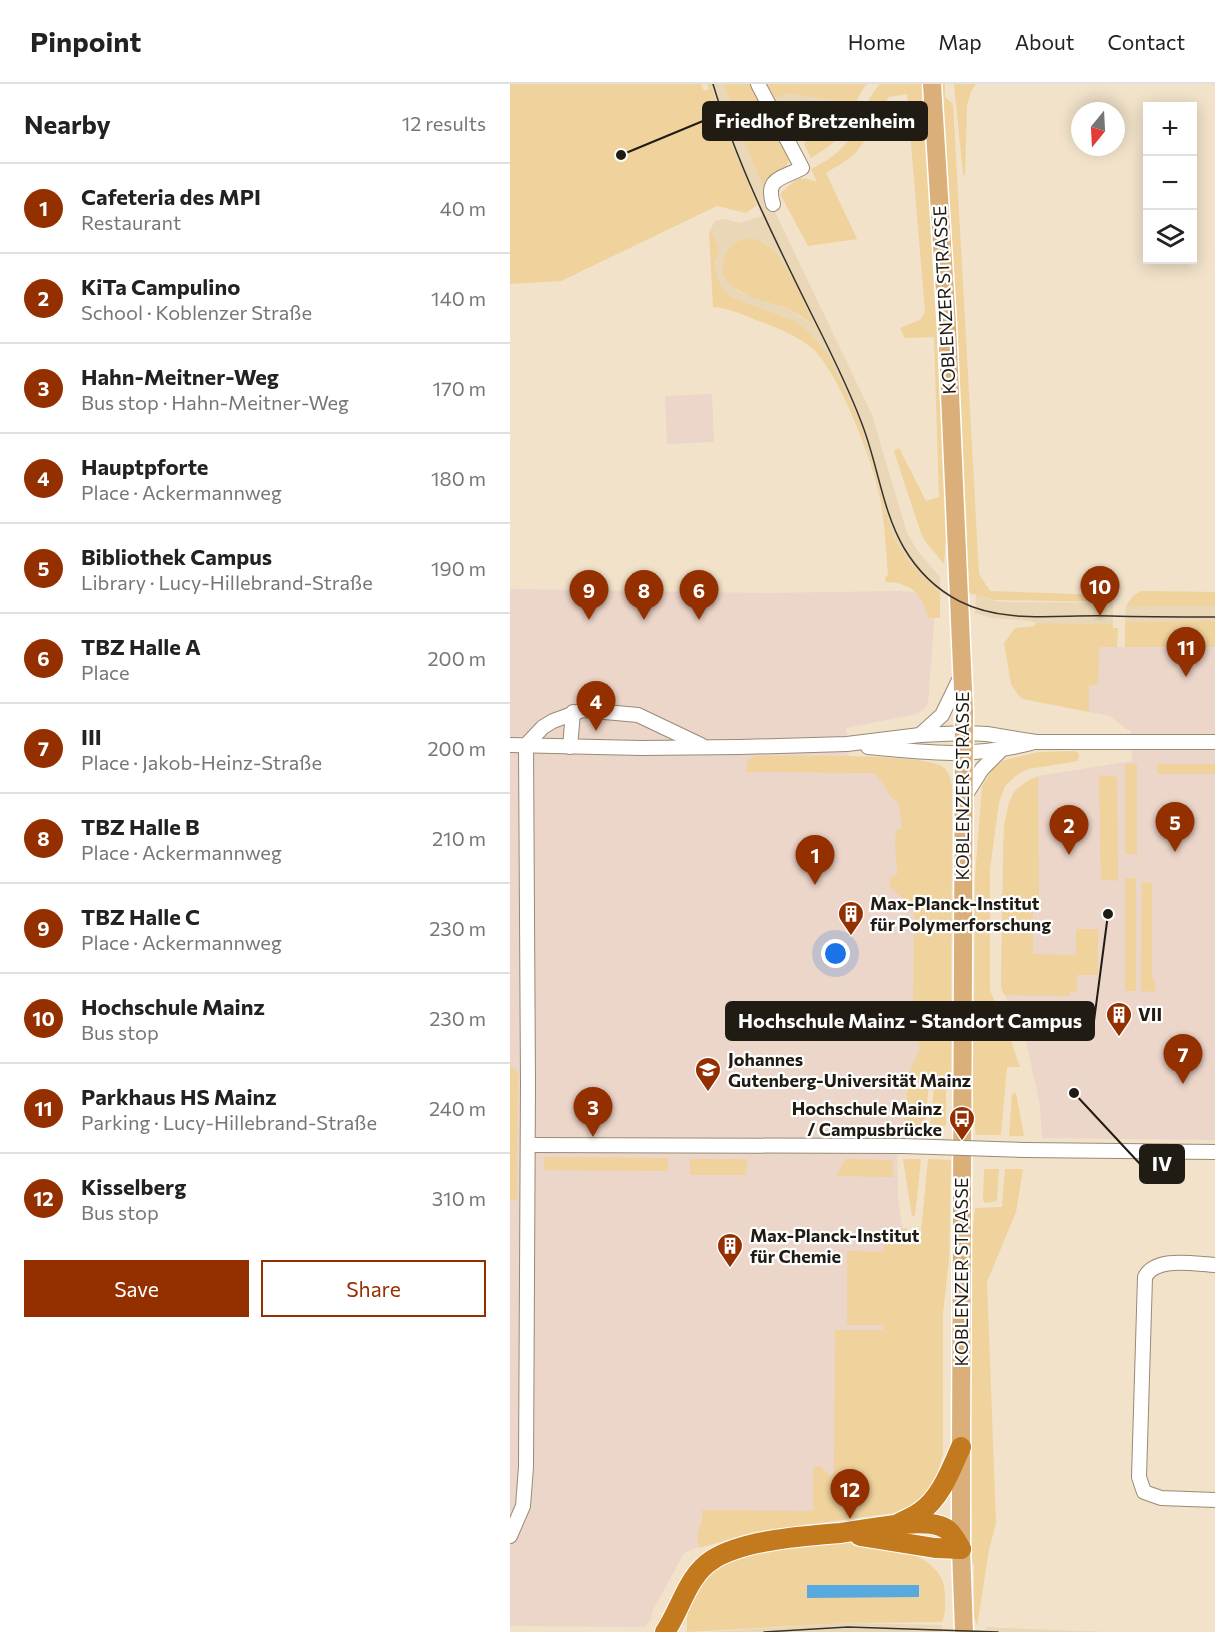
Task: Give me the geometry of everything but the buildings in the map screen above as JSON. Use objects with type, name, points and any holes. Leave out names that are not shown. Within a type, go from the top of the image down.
[{"type":"highway","points":[[896,1525],[920,1512],[930,1503],[962,1447]]},
{"type":"highway","points":[[665,1632],[696,1576],[708,1563],[718,1557],[774,1540],[896,1525],[938,1525],[950,1532],[962,1549]]},
{"type":"highway","points":[[840,1533],[935,1548],[962,1549]]},
{"type":"highway","points":[[682,1601],[682,1632]]},
{"type":"main road","name":"KOBLENZER STRASSE","points":[[932,84],[963,671],[965,796],[962,1097],[962,1549],[964,1632]]},
{"type":"street","points":[[758,84],[802,168],[773,184],[770,190],[773,204]]},
{"type":"street","points":[[920,735],[942,715],[963,671]]},
{"type":"street","points":[[510,1536],[523,1506],[525,1473],[528,1145],[526,745],[543,728],[560,717],[583,711],[631,713],[706,747]]},
{"type":"street","points":[[570,747],[573,712]]},
{"type":"street","points":[[510,745],[706,747],[847,744],[920,735],[964,733],[987,734],[1036,742],[1215,742]]},
{"type":"street","points":[[847,744],[929,753],[964,754],[1000,751],[1036,742]]},
{"type":"street","points":[[965,796],[982,769],[1000,751]]},
{"type":"street","points":[[528,1145],[903,1146],[1215,1152]]},
{"type":"street","points":[[1215,1264],[1163,1264],[1151,1268],[1145,1277],[1139,1477],[1144,1492],[1154,1497],[1215,1500]]},
{"type":"shaded area","points":[[510,84],[701,84],[704,91],[709,89],[707,84],[710,84],[757,205],[746,213],[717,206],[561,281],[510,284]]},
{"type":"shaded area","points":[[710,84],[724,84],[766,193],[872,415],[907,533],[917,550],[940,577],[940,593],[910,564],[894,538],[859,420],[819,343],[810,333],[787,318],[731,297],[722,288],[716,274],[716,255],[712,232],[709,232],[715,221],[723,219],[740,223],[762,216],[724,125]],"holes":[[[763,241],[773,249],[812,324],[789,310],[739,292],[730,284]]]},
{"type":"shaded area","points":[[724,84],[751,84],[789,154],[785,168],[765,181],[764,189],[745,143]]},
{"type":"shaded area","points":[[765,84],[867,84],[841,134],[831,145],[811,158],[804,144],[808,136],[831,140],[834,118],[843,102],[787,93],[772,100]]},
{"type":"shaded area","points":[[880,84],[925,84],[949,498],[944,564],[921,533],[894,451],[899,448],[926,501],[939,497],[934,337],[905,338],[900,328],[920,320],[925,312],[907,94],[889,97],[857,151],[845,162],[826,173],[857,239],[808,246],[780,194],[796,180],[817,182],[811,169],[827,161],[846,144]]},
{"type":"shaded area","points":[[940,84],[945,84],[945,97],[953,104],[979,574],[990,591],[1105,595],[1113,602],[995,600],[969,593]]},
{"type":"shaded area","points":[[954,84],[976,84],[967,105],[965,176],[963,174]]},
{"type":"shaded area","points":[[787,93],[844,101],[834,118],[831,140],[808,136],[788,129],[772,100]]},
{"type":"shaded area","points":[[709,232],[712,232],[719,251],[715,261],[716,274],[722,288],[731,297],[799,324],[827,353],[859,420],[894,538],[910,564],[940,593],[940,618],[928,618],[923,603],[909,587],[886,582],[885,578],[888,575],[881,502],[872,466],[845,399],[823,361],[807,344],[786,332],[735,312],[713,307]]},
{"type":"shaded area","points":[[751,238],[772,249],[782,260],[797,287],[813,325],[790,310],[741,292],[724,276],[723,265],[732,245]]},
{"type":"shaded area","points":[[712,394],[714,442],[667,444],[665,396]]},
{"type":"shaded area","name":"Johannes Gutenberg-Universität Mainz","points":[[510,589],[768,593],[901,591],[924,593],[936,597],[928,703],[925,708],[916,714],[846,728],[849,759],[909,763],[935,1034],[907,1078],[906,1112],[903,1123],[897,1128],[898,1198],[902,1228],[906,1228],[908,1243],[920,1243],[857,1511],[788,1512],[684,1553],[652,1612],[651,1620],[644,1627],[510,1626]]},
{"type":"shaded area","points":[[1141,591],[1215,592],[1215,606],[1126,606],[1133,596]]},
{"type":"shaded area","points":[[976,595],[1008,602],[1113,603],[1113,624],[1036,623],[992,618],[975,613]]},
{"type":"shaded area","points":[[1126,606],[1215,606],[1215,621],[1125,622]]},
{"type":"shaded area","points":[[1215,621],[1215,647],[1125,647],[1125,622]]},
{"type":"shaded area","points":[[1036,623],[1113,624],[1113,628],[1118,628],[1117,647],[1099,647],[1098,685],[1089,685],[1089,712],[1023,699],[1011,684],[1004,643],[1015,628],[1035,626]]},
{"type":"shaded area","points":[[1098,647],[1215,647],[1215,1140],[1042,1138],[1040,1106],[1026,1041],[1001,987],[1003,841],[1009,802],[1014,791],[1038,776],[1132,761],[1131,731],[1110,716],[1089,712],[1089,685],[1098,685]]},
{"type":"shaded area","points":[[1075,751],[1079,754],[1078,761],[1028,769],[1018,774],[1005,786],[999,802],[990,869],[990,991],[1007,1029],[1020,1067],[1007,1067],[1001,1135],[976,1135],[969,1078],[970,1036],[974,1033],[975,877],[982,786],[994,767],[1004,760],[1039,752]]},
{"type":"shaded area","points":[[756,756],[854,756],[910,759],[943,767],[948,773],[952,788],[951,1079],[929,1081],[925,1126],[899,1125],[903,1123],[906,1112],[907,1078],[920,1048],[913,1028],[914,910],[890,884],[890,878],[897,875],[896,836],[897,830],[902,829],[899,803],[873,773],[747,772],[748,762]]},
{"type":"shaded area","points":[[1125,764],[1137,764],[1137,854],[1125,854]]},
{"type":"shaded area","points":[[1157,764],[1215,764],[1215,774],[1157,774]]},
{"type":"shaded area","points":[[1099,775],[1117,777],[1118,881],[1101,879]]},
{"type":"shaded area","points":[[1038,776],[1039,899],[1033,899],[1033,954],[1076,955],[1076,929],[1098,929],[1098,975],[1077,975],[1077,992],[1070,992],[1070,996],[1004,995],[1001,987],[1004,826],[1013,795],[1022,785]]},
{"type":"shaded area","points":[[1125,878],[1136,878],[1136,991],[1125,991]]},
{"type":"shaded area","points":[[1142,882],[1152,883],[1152,979],[1155,980],[1155,992],[1141,991]]},
{"type":"shaded area","points":[[510,1066],[518,1071],[517,1199],[510,1200]]},
{"type":"shaded area","points":[[936,1085],[946,1087],[946,1125],[944,1126],[930,1126]]},
{"type":"shaded area","points":[[1016,1093],[1024,1136],[1009,1136],[1012,1094]]},
{"type":"shaded area","points":[[545,1157],[668,1158],[668,1171],[544,1170]]},
{"type":"shaded area","points":[[690,1159],[747,1159],[746,1175],[690,1175]]},
{"type":"shaded area","points":[[846,1159],[890,1160],[893,1162],[893,1177],[836,1176]]},
{"type":"shaded area","points":[[903,1159],[921,1159],[915,1216],[912,1216]]},
{"type":"shaded area","points":[[928,1159],[951,1160],[949,1259],[943,1313],[943,1453],[934,1485],[917,1502],[893,1513],[753,1532],[700,1548],[697,1539],[702,1510],[813,1511],[813,1468],[820,1466],[831,1476],[834,1472],[835,1330],[883,1330],[883,1325],[847,1325],[847,1251],[883,1252],[890,1236],[906,1228],[908,1243],[920,1243]]},
{"type":"shaded area","points":[[984,1169],[999,1169],[997,1201],[985,1203],[983,1200]]},
{"type":"shaded area","points":[[1005,1169],[1023,1169],[1016,1212],[987,1282],[996,1523],[989,1550],[977,1626],[974,1616],[974,1565],[972,1561],[969,1263],[975,1208],[1002,1207]]},
{"type":"shaded area","points":[[831,1541],[864,1543],[902,1550],[932,1566],[942,1579],[945,1595],[945,1613],[942,1622],[847,1623],[687,1632],[690,1605],[700,1585],[716,1569],[736,1558],[759,1551]]},
{"type":"shaded area","points":[[847,1623],[942,1625],[942,1632],[709,1632]]},
{"type":"shaded area","points":[[986,1627],[1002,1628],[1105,1632],[986,1632]]},
{"type":"water","points":[[807,1585],[919,1585],[919,1597],[807,1598]]},
{"type":"tram line","points":[[713,84],[733,143],[757,200],[857,410],[890,518],[904,548],[921,571],[935,585],[959,601],[995,613],[1014,616],[1215,617]]},
{"type":"tram line","points":[[764,1632],[848,1627],[998,1632]]},
{"type":"place","name":"Friedhof Bretzenheim","points":[[621,155]]},
{"type":"place","name":"Hochschule Mainz","points":[[1100,616]]},
{"type":"place","name":"TBZ Halle C","points":[[589,620]]},
{"type":"place","name":"TBZ Halle B","points":[[644,620]]},
{"type":"place","name":"TBZ Halle A","points":[[699,620]]},
{"type":"place","name":"Parkhaus HS Mainz","points":[[1186,677]]},
{"type":"place","name":"Hauptpforte","points":[[596,731]]},
{"type":"place","name":"Bibliothek Campus","points":[[1175,852]]},
{"type":"place","name":"KiTa Campulino","points":[[1069,855]]},
{"type":"place","name":"Cafeteria des MPI","points":[[815,885]]},
{"type":"place","name":"Hochschule Mainz - Standort Campus","points":[[1108,914]]},
{"type":"place","name":"Max-Planck-Institut für Polymerforschung","points":[[851,937]]},
{"type":"place","name":"VII","points":[[1119,1038]]},
{"type":"place","name":"III","points":[[1183,1084]]},
{"type":"place","name":"Johannes Gutenberg-Universität Mainz","points":[[708,1093]]},
{"type":"place","name":"IV","points":[[1074,1093]]},
{"type":"place","name":"Hahn-Meitner-Weg","points":[[593,1137]]},
{"type":"place","name":"Hochschule Mainz / Campusbrücke","points":[[962,1142]]},
{"type":"place","name":"Max-Planck-Institut für Chemie","points":[[730,1269]]},
{"type":"place","name":"Kisselberg","points":[[850,1519]]}]
